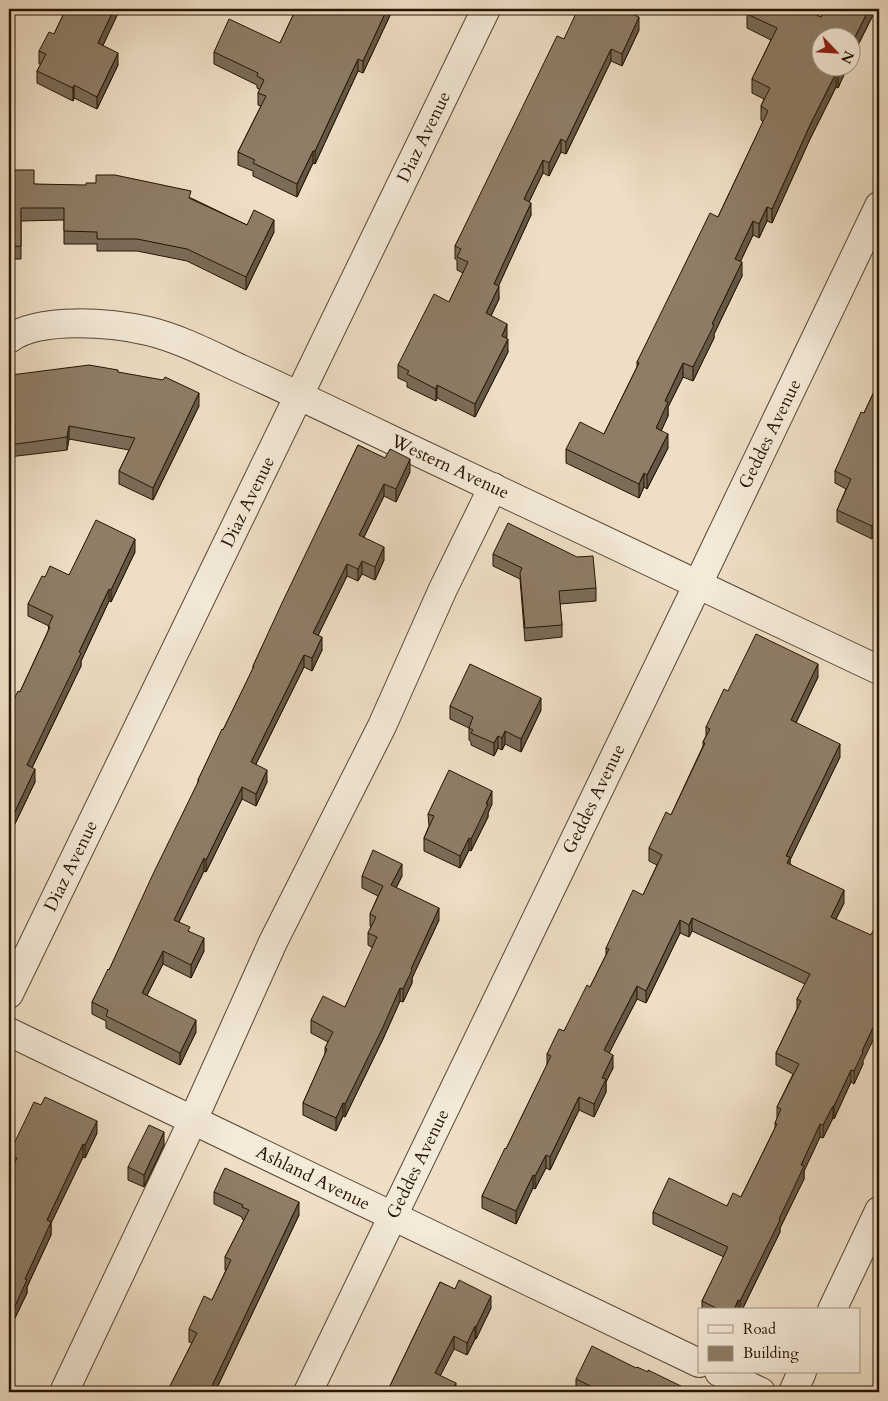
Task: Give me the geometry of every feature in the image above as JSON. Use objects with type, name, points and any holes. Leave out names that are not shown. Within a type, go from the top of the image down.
[{"type":"street","name":"Diaz Avenue","points":[[9,994],[486,9]]},
{"type":"street","name":"Geddes Avenue","points":[[308,1392],[879,206]]},
{"type":"street","name":"Western Avenue","points":[[9,339],[14,335],[40,326],[80,323],[115,325],[150,332],[186,344],[879,670]]},
{"type":"street","points":[[64,1392],[193,1120],[273,942],[382,726],[443,589],[493,487]]},
{"type":"street","name":"Ashland Avenue","points":[[9,1032],[698,1363]]},
{"type":"street","points":[[833,1308],[879,1211]]},
{"type":"street","points":[[723,1374],[761,1392]]},
{"type":"street","points":[[793,1392],[801,1374]]},
{"type":"building","points":[[66,9],[114,9],[98,43],[118,53],[97,97],[74,85],[73,88],[37,71],[46,54],[39,51],[49,32],[54,34]]},
{"type":"building","points":[[296,9],[387,9],[363,61],[358,59],[315,151],[313,151],[297,184],[253,163],[255,160],[238,152],[266,96],[258,93],[264,80],[257,76],[258,73],[214,52],[229,19],[280,43]]},
{"type":"building","points":[[578,9],[621,9],[639,17],[622,54],[611,49],[566,142],[561,139],[549,163],[543,160],[524,199],[531,203],[494,284],[499,286],[486,313],[507,324],[502,336],[508,339],[475,404],[437,385],[436,389],[407,374],[409,371],[398,365],[434,294],[449,302],[468,262],[457,257],[461,249],[455,246],[557,36],[564,39]]},
{"type":"building","points":[[750,9],[804,9],[821,17],[824,9],[869,9],[860,28],[810,28],[810,78],[834,78],[772,209],[767,207],[759,224],[753,221],[735,259],[742,262],[693,367],[683,363],[665,401],[668,402],[656,428],[668,434],[647,475],[644,473],[639,484],[566,449],[580,422],[604,434],[710,213],[718,217],[768,111],[761,106],[770,88],[752,79],[777,28],[747,14]]},
{"type":"building","points":[[9,170],[34,170],[34,184],[86,185],[86,183],[96,183],[96,175],[115,175],[191,191],[189,198],[247,225],[254,210],[274,220],[246,277],[187,249],[137,239],[97,239],[97,232],[64,231],[64,208],[21,208],[21,246],[9,247]]},
{"type":"building","points":[[89,365],[163,380],[165,377],[199,393],[153,488],[119,471],[135,438],[69,426],[67,437],[9,445],[9,392],[13,390],[11,375]]},
{"type":"building","points":[[879,381],[879,511],[872,526],[837,510],[851,479],[835,471],[861,412],[864,413]]},
{"type":"building","points":[[358,445],[385,458],[390,449],[410,459],[396,489],[384,484],[359,535],[384,547],[375,567],[362,561],[358,569],[347,564],[313,633],[322,637],[312,658],[304,655],[251,762],[267,770],[256,794],[242,787],[206,860],[204,858],[174,920],[190,927],[188,931],[204,938],[191,965],[163,951],[142,993],[196,1020],[180,1053],[106,1016],[108,1010],[92,1002],[109,970]]},
{"type":"building","points":[[96,520],[135,539],[111,590],[109,589],[79,652],[81,653],[27,765],[35,769],[12,818],[9,816],[9,705],[18,691],[20,692],[50,627],[48,627],[53,616],[28,604],[42,576],[45,577],[50,566],[69,575]]},
{"type":"building","points":[[508,523],[577,557],[593,556],[596,588],[559,591],[562,625],[525,628],[520,573],[522,568],[493,554]]},
{"type":"building","points":[[756,634],[818,664],[791,720],[840,744],[786,856],[790,857],[787,863],[844,890],[831,917],[871,935],[879,918],[879,1015],[854,1071],[851,1070],[823,1125],[820,1124],[801,1165],[804,1166],[780,1220],[740,1301],[738,1300],[735,1308],[716,1308],[702,1301],[728,1247],[653,1212],[669,1178],[727,1206],[733,1193],[741,1197],[777,1124],[775,1123],[781,1109],[777,1107],[799,1064],[776,1053],[801,1001],[797,999],[810,974],[692,918],[689,925],[680,920],[646,991],[637,986],[604,1050],[613,1055],[602,1078],[606,1079],[594,1104],[579,1097],[550,1157],[546,1155],[535,1176],[533,1175],[516,1211],[482,1196],[551,1056],[547,1054],[559,1029],[564,1031],[587,985],[590,987],[609,949],[606,948],[633,890],[643,895],[662,855],[649,848],[666,812],[671,815],[705,743],[703,742],[710,729],[706,727],[724,689],[728,691]]},
{"type":"building","points":[[470,664],[541,698],[521,739],[505,731],[502,738],[498,736],[494,743],[471,733],[473,730],[469,728],[473,717],[450,706]]},
{"type":"building","points":[[449,770],[492,791],[486,804],[488,804],[471,839],[469,838],[460,856],[424,838],[434,816],[428,814]]},
{"type":"building","points":[[373,850],[402,864],[391,885],[439,908],[403,989],[400,988],[383,1027],[345,1104],[343,1103],[336,1118],[303,1103],[333,1032],[311,1020],[323,996],[345,1007],[377,937],[368,933],[376,917],[370,914],[383,886],[362,876]]},
{"type":"building","points":[[45,1097],[97,1121],[85,1145],[83,1144],[47,1220],[51,1222],[14,1308],[9,1306],[9,1174],[17,1158],[9,1154],[34,1102],[41,1105]]},
{"type":"building","points":[[149,1125],[164,1132],[144,1175],[128,1167]]},
{"type":"building","points":[[225,1168],[299,1202],[209,1392],[167,1392],[197,1333],[189,1329],[204,1296],[212,1300],[231,1260],[225,1257],[249,1210],[242,1207],[243,1205],[214,1192]]},
{"type":"building","points":[[459,1280],[491,1296],[467,1343],[454,1336],[435,1373],[456,1383],[451,1392],[387,1392],[440,1282],[455,1289]]},
{"type":"building","points":[[592,1346],[636,1368],[648,1372],[648,1370],[685,1388],[685,1392],[598,1392],[599,1390],[576,1379]]}]
